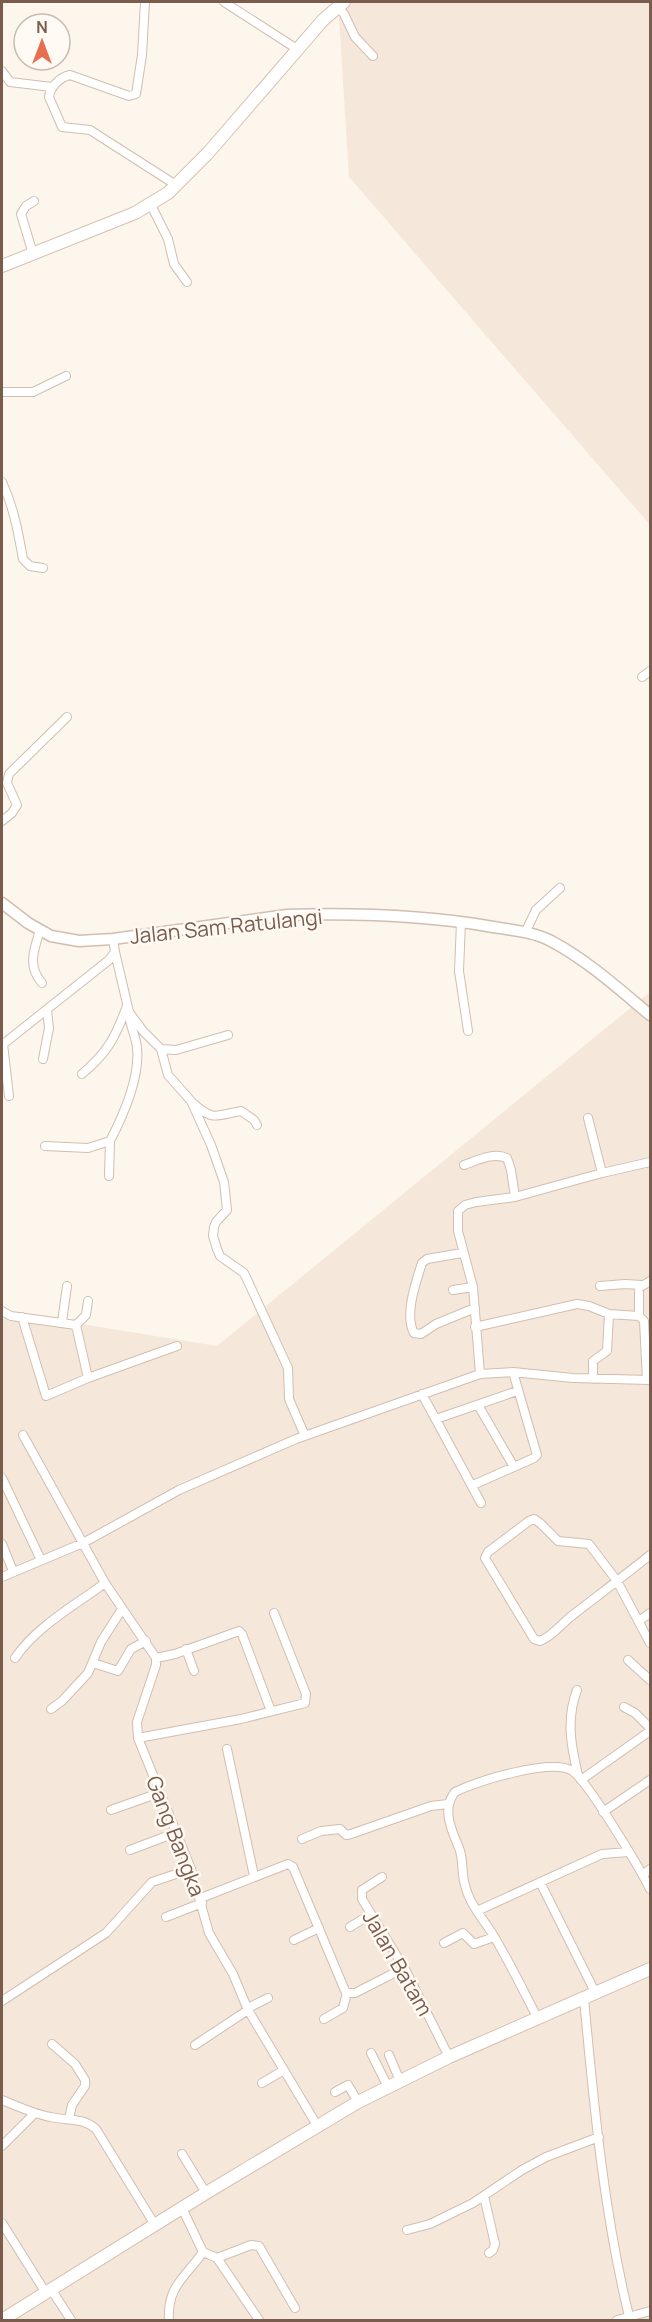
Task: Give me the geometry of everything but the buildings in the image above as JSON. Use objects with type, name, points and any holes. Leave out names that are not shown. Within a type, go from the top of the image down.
[{"type":"main road","points":[[2,266],[151,205],[176,185],[208,153],[297,49],[341,4]]},
{"type":"main road","points":[[2,2320],[358,2102],[449,2057],[651,1969]]},
{"type":"street","points":[[145,2],[142,55],[136,94],[129,96],[70,75],[63,77],[52,87],[49,97],[62,127],[90,130],[176,185]]},
{"type":"street","points":[[224,2],[297,49]]},
{"type":"street","points":[[341,4],[355,37],[373,56]]},
{"type":"street","points":[[2,71],[10,82],[52,87]]},
{"type":"street","points":[[33,254],[21,214],[26,206],[34,201]]},
{"type":"street","points":[[151,205],[168,239],[174,264],[188,282]]},
{"type":"street","points":[[2,392],[33,392],[66,376]]},
{"type":"street","points":[[2,482],[18,526],[23,559],[30,566],[43,568]]},
{"type":"street","points":[[642,677],[651,671]]},
{"type":"street","points":[[2,820],[12,813],[16,805],[7,783],[9,774],[67,717]]},
{"type":"street","points":[[525,933],[536,910],[560,888]]},
{"type":"street","name":"Jalan Sam Ratulangi","points":[[2,903],[40,930],[65,939],[113,939],[287,915],[403,916],[460,922],[525,933],[550,940],[585,963],[651,1015]]},
{"type":"street","points":[[460,922],[459,971],[468,1031]]},
{"type":"street","points":[[40,930],[32,963],[36,977],[42,983]]},
{"type":"street","points":[[109,1176],[110,1141],[123,1115],[137,1060],[137,1044],[130,1027],[128,1003],[113,939]]},
{"type":"street","points":[[9,1096],[2,1044],[98,970],[115,952]]},
{"type":"street","points":[[82,1074],[110,1046],[128,1003]]},
{"type":"street","points":[[43,1059],[49,1028],[47,1010]]},
{"type":"street","points":[[129,1012],[143,1031],[161,1049],[168,1076],[191,1101],[209,1116],[216,1117],[241,1112],[254,1120],[257,1125]]},
{"type":"street","points":[[161,1049],[176,1050],[228,1035]]},
{"type":"street","points":[[191,1101],[224,1182],[227,1210],[216,1222],[213,1236],[220,1256],[244,1273],[266,1318],[288,1368],[289,1399],[305,1436]]},
{"type":"street","points":[[588,1118],[602,1173]]},
{"type":"street","points":[[45,1146],[88,1148],[110,1141]]},
{"type":"street","points":[[464,1165],[493,1156],[500,1155],[507,1158],[512,1170],[515,1197]]},
{"type":"street","points":[[480,1374],[473,1287],[462,1252],[457,1218],[461,1207],[476,1202],[515,1197],[651,1162]]},
{"type":"street","points":[[462,1252],[427,1259],[422,1263],[411,1310],[412,1328],[414,1333],[421,1334],[436,1324],[475,1308]]},
{"type":"street","points":[[639,1316],[638,1292],[642,1286],[651,1281]]},
{"type":"street","points":[[600,1286],[625,1284],[642,1286]]},
{"type":"street","points":[[62,1322],[67,1286]]},
{"type":"street","points":[[453,1290],[473,1287]]},
{"type":"street","points":[[76,1325],[86,1315],[88,1301]]},
{"type":"street","points":[[2,1577],[82,1543],[179,1490],[305,1436],[480,1374],[513,1372],[593,1379],[649,1380],[644,1321],[639,1316],[609,1314],[577,1304],[475,1327]]},
{"type":"street","points":[[2,1311],[11,1316],[76,1325]]},
{"type":"street","points":[[593,1379],[593,1361],[607,1351],[609,1314]]},
{"type":"street","points":[[22,1317],[46,1396],[88,1378],[177,1346]]},
{"type":"street","points":[[76,1325],[88,1378]]},
{"type":"street","points":[[473,1485],[537,1455],[513,1372]]},
{"type":"street","points":[[436,1419],[518,1391]]},
{"type":"street","points":[[422,1394],[481,1503]]},
{"type":"street","points":[[478,1405],[514,1467]]},
{"type":"street","points":[[23,1435],[105,1583],[156,1658],[237,1631],[240,1632],[271,1711]]},
{"type":"street","points":[[2,1478],[41,1560]]},
{"type":"street","points":[[651,1555],[617,1581],[550,1635],[540,1641],[534,1639],[485,1558],[488,1552],[534,1520],[537,1520],[558,1542],[582,1542],[593,1546],[617,1581],[651,1643]]},
{"type":"street","points":[[2,1544],[14,1571]]},
{"type":"street","points":[[15,1658],[43,1628],[105,1583]]},
{"type":"street","points":[[51,1709],[62,1701],[88,1673],[101,1642],[122,1609]]},
{"type":"street","points":[[138,1738],[242,1719],[305,1703],[307,1699],[274,1613]]},
{"type":"street","points":[[639,1621],[651,1613]]},
{"type":"street","points":[[93,1663],[118,1671],[131,1649],[146,1641]]},
{"type":"street","points":[[186,1649],[194,1671]]},
{"type":"street","name":"Gang Bangka","points":[[156,1658],[156,1665],[137,1722],[138,1738],[191,1869],[209,1933],[234,1974],[248,2009],[318,2127]]},
{"type":"street","points":[[628,1660],[651,1680]]},
{"type":"street","points":[[577,1690],[573,1702],[570,1739],[579,1777]]},
{"type":"street","points":[[579,1777],[651,1730],[635,1713],[624,1707]]},
{"type":"street","points":[[227,1749],[254,1876]]},
{"type":"street","points":[[538,2019],[465,1886],[461,1854],[452,1832],[448,1804],[455,1792],[526,1769],[560,1767],[570,1770],[579,1777],[629,1852],[647,1872],[651,1889]]},
{"type":"street","points":[[603,1812],[651,1780]]},
{"type":"street","points":[[111,1810],[159,1793]]},
{"type":"street","points":[[302,1839],[321,1831],[340,1829],[346,1835],[351,1834],[431,1806],[448,1804]]},
{"type":"street","points":[[130,1850],[175,1833]]},
{"type":"street","points":[[477,1911],[602,1854],[629,1852]]},
{"type":"street","points":[[166,1917],[254,1876],[285,1864],[291,1865],[347,1994],[343,2008],[324,2019]]},
{"type":"street","points":[[2,2001],[107,1932],[152,1882],[191,1869]]},
{"type":"street","name":"Jalan Batam","points":[[382,1877],[362,1890],[362,1899],[404,1968],[449,2057]]},
{"type":"street","points":[[540,1882],[596,1994]]},
{"type":"street","points":[[350,1927],[371,1914]]},
{"type":"street","points":[[294,1940],[319,1928]]},
{"type":"street","points":[[444,1942],[463,1933],[474,1944],[494,1937]]},
{"type":"street","points":[[347,1994],[355,1993],[404,1968]]},
{"type":"street","points":[[195,2045],[268,1998]]},
{"type":"street","points":[[584,1999],[599,2137],[616,2261],[629,2319]]},
{"type":"street","points":[[52,2044],[75,2064],[85,2080],[85,2086],[72,2105],[69,2119]]},
{"type":"street","points":[[371,2053],[388,2087]]},
{"type":"street","points":[[389,2055],[400,2081]]},
{"type":"street","points":[[262,2083],[284,2070]]},
{"type":"street","points":[[335,2092],[348,2085],[358,2102]]},
{"type":"street","points":[[2,2100],[35,2113],[81,2120],[96,2129],[155,2225]]},
{"type":"street","points":[[2,2146],[35,2113]]},
{"type":"street","points":[[407,2230],[430,2224],[473,2203],[538,2161],[599,2137]]},
{"type":"street","points":[[182,2154],[206,2193]]},
{"type":"street","points":[[484,2196],[495,2244],[489,2253]]},
{"type":"street","points":[[182,2208],[203,2252],[217,2258],[259,2320]]},
{"type":"street","points":[[2,2223],[71,2320]]},
{"type":"street","points":[[217,2258],[251,2245],[260,2246],[296,2308]]},
{"type":"street","points":[[169,2320],[170,2296],[203,2252]]},
{"type":"street","points":[[617,2320],[629,2319],[651,2311]]},
{"type":"shaded area","points":[[338,2],[650,2],[650,525],[349,177]]},
{"type":"shaded area","points":[[650,992],[650,2320],[2,2320],[2,1311],[217,1346]]}]
